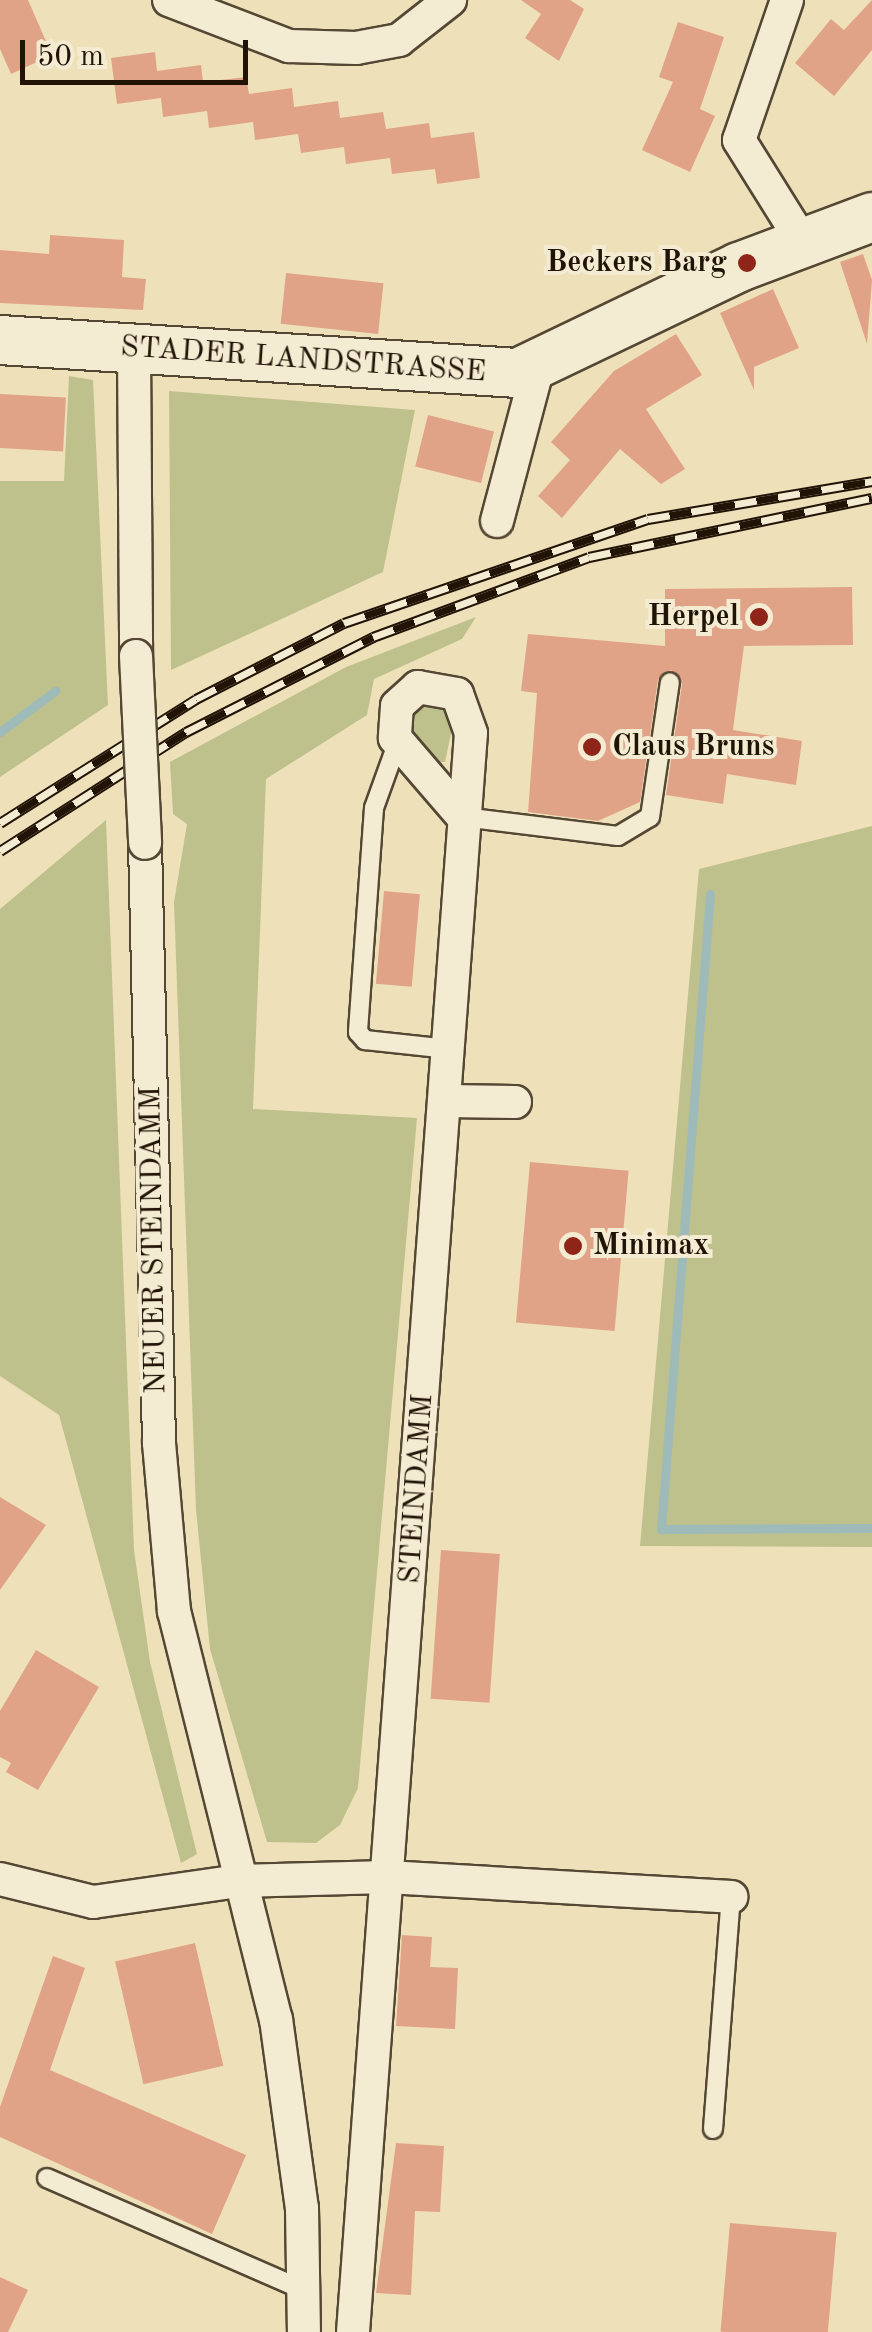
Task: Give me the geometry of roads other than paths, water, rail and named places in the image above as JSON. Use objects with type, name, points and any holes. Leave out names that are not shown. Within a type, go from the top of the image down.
[{"type":"street","points":[[169,0],[289,46],[356,48],[399,40],[450,0]]},
{"type":"street","points":[[787,0],[739,140],[802,240]]},
{"type":"street","name":"STADER LANDSTRASSE","points":[[0,340],[495,375],[538,367],[802,240],[872,217]]},
{"type":"street","name":"NEUER STEINDAMM","points":[[134,348],[136,656],[164,1499],[174,1611],[238,1880]]},
{"type":"street","points":[[497,521],[538,367]]},
{"type":"street","name":"STEINDAMM","points":[[352,2332],[450,1048],[471,718],[463,701],[430,685],[408,693],[394,713],[397,744]]},
{"type":"street","points":[[397,744],[463,818]]},
{"type":"street","points":[[446,1101],[515,1102]]},
{"type":"street","points":[[0,1879],[94,1902],[238,1880],[387,1878],[731,1896]]},
{"type":"street","points":[[238,1880],[293,2124],[304,2332]]},
{"type":"lane","points":[[463,818],[618,836],[650,817],[670,682]]},
{"type":"lane","points":[[397,744],[374,808],[358,1032],[365,1040],[450,1048]]},
{"type":"lane","points":[[713,2129],[731,1896]]},
{"type":"lane","points":[[47,2178],[304,2290]]},
{"type":"waterway","points":[[0,732],[55,691]]},
{"type":"waterway","points":[[710,894],[661,1529],[872,1528]]},
{"type":"railway","points":[[0,823],[196,699],[344,623],[648,519],[872,481]]},
{"type":"railway","points":[[0,851],[186,732],[373,637],[589,557],[872,498]]},
{"type":"place","name":"Beckers Barg","points":[[747,263]]},
{"type":"place","name":"Herpel","points":[[759,617]]},
{"type":"place","name":"Claus Bruns","points":[[592,747]]},
{"type":"place","name":"Minimax","points":[[573,1246]]}]
